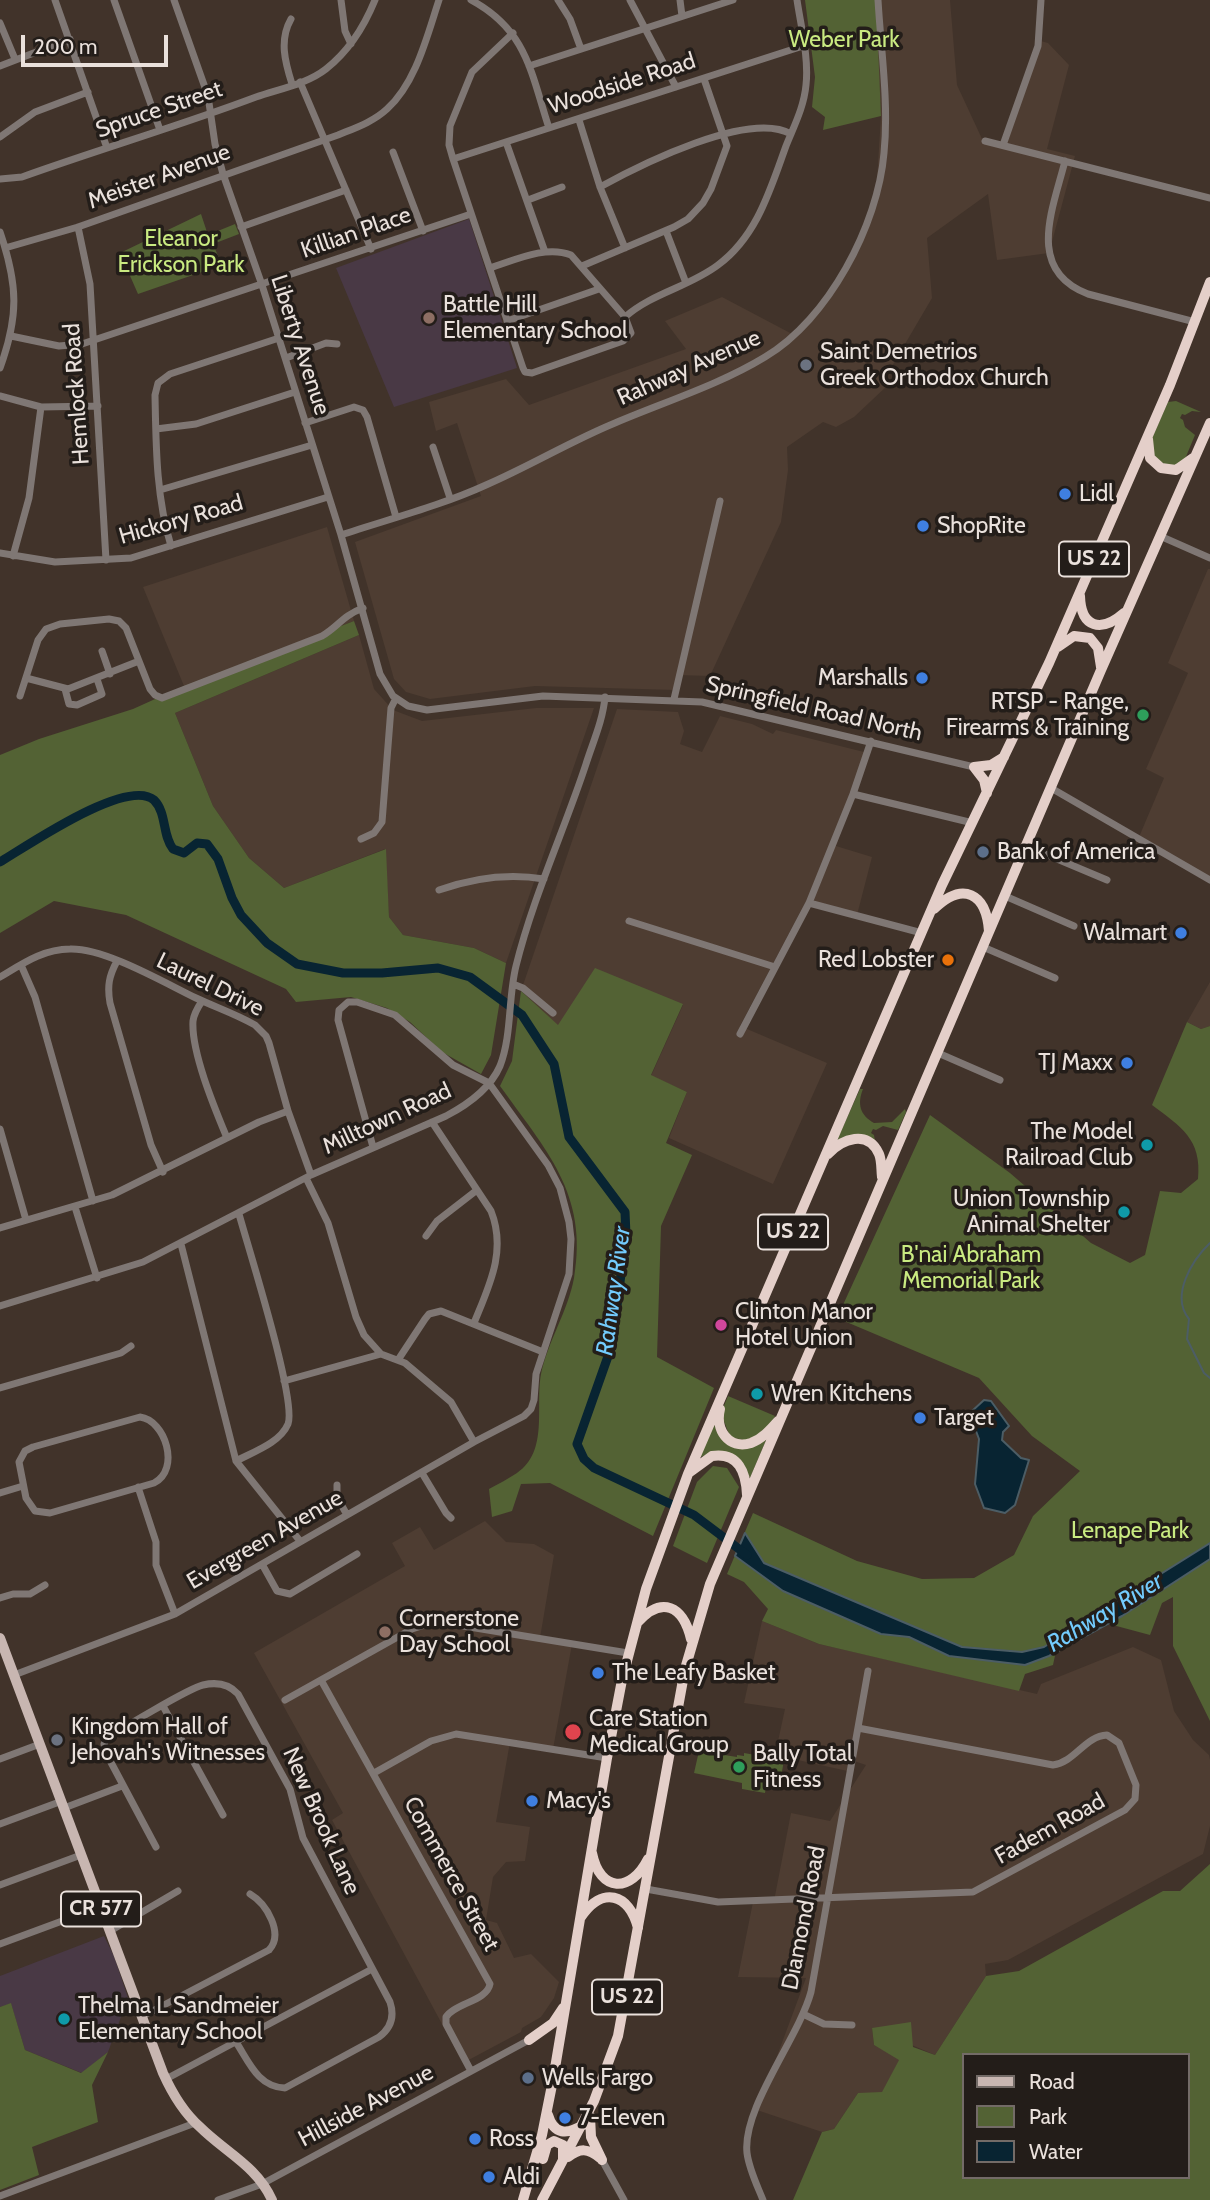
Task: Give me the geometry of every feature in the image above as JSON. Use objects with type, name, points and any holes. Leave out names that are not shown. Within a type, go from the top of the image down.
[{"type":"highway","name":"US 22","points":[[524,2200],[547,2112],[607,1758],[628,1653],[671,1516],[824,1159],[854,1081],[972,822],[1054,651],[1206,301],[1210,282]]},
{"type":"highway","name":"US 22","points":[[544,2198],[590,2110],[618,2036],[692,1642],[709,1584],[1101,670],[1210,423]]},
{"type":"highway","points":[[1148,436],[1150,458],[1161,468],[1177,470],[1196,456]]},
{"type":"highway","points":[[1080,589],[1082,611],[1088,621],[1094,624],[1109,624],[1127,611]]},
{"type":"highway","points":[[1054,651],[1070,637],[1086,637],[1098,648],[1101,670]]},
{"type":"highway","points":[[974,767],[991,765],[1006,755]]},
{"type":"highway","points":[[974,767],[984,780],[987,793]]},
{"type":"highway","points":[[931,911],[950,896],[960,893],[970,895],[984,907],[989,934]]},
{"type":"highway","points":[[824,1159],[845,1140],[865,1141],[879,1154],[882,1183]]},
{"type":"highway","points":[[722,1396],[718,1415],[720,1428],[724,1436],[733,1442],[745,1444],[756,1441],[783,1416]]},
{"type":"highway","points":[[688,1474],[709,1457],[728,1457],[744,1471],[748,1497]]},
{"type":"highway","points":[[635,1626],[653,1610],[670,1608],[684,1617],[692,1642]]},
{"type":"highway","points":[[591,1851],[596,1868],[602,1876],[623,1884],[632,1881],[639,1874],[653,1850]]},
{"type":"highway","points":[[580,1919],[596,1901],[605,1897],[615,1898],[624,1901],[631,1908],[639,1930]]},
{"type":"highway","points":[[529,2040],[553,2023],[566,2002]]},
{"type":"highway","points":[[529,2040],[548,2038],[558,2052]]},
{"type":"highway","points":[[590,2110],[590,2137],[602,2160]]},
{"type":"highway","points":[[547,2112],[552,2125],[561,2132],[571,2132],[583,2125]]},
{"type":"highway","points":[[524,2200],[546,2147],[552,2141],[563,2145],[563,2163]]},
{"type":"highway","points":[[563,2163],[582,2150],[592,2152],[602,2160]]},
{"type":"main road","name":"CR 577","points":[[0,1638],[166,2079],[195,2123],[240,2158],[272,2200]]},
{"type":"street","points":[[55,0],[107,148]]},
{"type":"street","points":[[114,0],[160,130]]},
{"type":"street","name":"Liberty Avenue","points":[[174,0],[208,96],[215,144],[223,174],[262,285],[341,535],[381,679],[396,698]]},
{"type":"street","points":[[341,0],[345,31],[351,44]]},
{"type":"street","name":"Spruce Street","points":[[0,179],[22,177],[212,114],[324,71],[351,44],[368,19],[375,0]]},
{"type":"street","name":"Meister Avenue","points":[[5,248],[78,226],[376,118],[401,94],[439,0]]},
{"type":"street","points":[[471,0],[494,14],[513,33],[529,66],[549,128]]},
{"type":"street","points":[[558,0],[581,49]]},
{"type":"street","points":[[630,0],[676,87]]},
{"type":"street","points":[[680,0],[682,16]]},
{"type":"street","points":[[529,66],[733,0]]},
{"type":"street","points":[[625,317],[642,303],[719,265],[747,236],[760,214],[800,111],[807,84],[797,0]]},
{"type":"street","name":"Rahway Avenue","points":[[341,535],[483,487],[608,426],[748,367],[775,351],[811,319],[828,298],[850,260],[879,188],[886,123],[878,0]]},
{"type":"street","points":[[1003,145],[1038,46],[1041,0]]},
{"type":"street","points":[[291,19],[285,29],[284,60],[324,139],[371,249]]},
{"type":"street","points":[[0,23],[15,59]]},
{"type":"street","points":[[490,268],[544,252],[564,252],[575,257],[625,317],[631,333],[623,341],[532,373],[525,372],[523,368],[449,145],[450,126],[472,72],[513,33]]},
{"type":"street","points":[[0,66],[69,39]]},
{"type":"street","name":"Woodside Road","points":[[453,159],[803,46]]},
{"type":"street","points":[[582,266],[688,219],[707,196],[727,146],[704,79]]},
{"type":"street","points":[[0,137],[35,113],[88,92]]},
{"type":"street","points":[[579,120],[600,187],[625,248]]},
{"type":"street","points":[[600,187],[642,164],[676,150],[752,127],[764,126],[791,134]]},
{"type":"street","points":[[985,141],[1210,198]]},
{"type":"street","points":[[506,142],[544,252]]},
{"type":"street","points":[[393,152],[423,230]]},
{"type":"street","points":[[1065,161],[1047,233],[1051,260],[1058,272],[1068,283],[1088,295],[1195,322]]},
{"type":"street","points":[[528,200],[562,187]]},
{"type":"street","points":[[241,227],[346,190]]},
{"type":"street","name":"Killian Place","points":[[11,336],[67,347],[471,214]]},
{"type":"street","name":"Hemlock Road","points":[[78,226],[90,284],[106,559]]},
{"type":"street","points":[[666,231],[686,283]]},
{"type":"street","points":[[0,232],[15,284],[15,314],[0,368]]},
{"type":"street","points":[[507,321],[599,289]]},
{"type":"street","points":[[171,545],[162,515],[156,429],[155,390],[158,383],[164,377],[279,338]]},
{"type":"street","points":[[285,358],[327,343],[337,344]]},
{"type":"street","points":[[156,429],[196,424],[295,393]]},
{"type":"street","points":[[0,396],[41,407],[98,406]]},
{"type":"street","points":[[13,556],[29,498],[41,407]]},
{"type":"street","points":[[305,423],[354,407],[363,410],[396,517]]},
{"type":"street","points":[[160,490],[312,445]]},
{"type":"street","points":[[433,447],[450,498]]},
{"type":"street","name":"Hickory Road","points":[[0,554],[55,562],[131,558],[328,497]]},
{"type":"street","points":[[674,699],[720,501]]},
{"type":"street","points":[[1160,536],[1210,558]]},
{"type":"street","points":[[20,696],[42,634],[50,626],[109,619],[119,621],[128,632],[153,693],[158,697],[167,696],[322,636],[345,616],[363,608]]},
{"type":"street","points":[[102,651],[110,674]]},
{"type":"street","points":[[26,678],[65,689],[139,661]]},
{"type":"street","points":[[65,689],[69,704],[77,705],[102,694],[97,679]]},
{"type":"street","name":"Springfield Road North","points":[[396,698],[411,707],[431,710],[537,697],[674,699],[720,704],[974,767]]},
{"type":"street","name":"Milltown Road","points":[[0,1306],[143,1262],[309,1177],[462,1108],[489,1083],[499,1067],[516,967],[544,879],[582,776],[605,697]]},
{"type":"street","points":[[361,839],[374,833],[382,822],[391,708],[396,698]]},
{"type":"street","points":[[740,1034],[809,903],[853,794],[871,741]]},
{"type":"street","points":[[1051,788],[1210,880]]},
{"type":"street","points":[[853,794],[972,822]]},
{"type":"street","points":[[1026,846],[1107,880]]},
{"type":"street","points":[[439,890],[462,881],[502,876],[544,879]]},
{"type":"street","points":[[1005,896],[1074,926]]},
{"type":"street","points":[[809,903],[922,933]]},
{"type":"street","points":[[629,921],[775,967]]},
{"type":"street","points":[[984,947],[1055,978]]},
{"type":"street","name":"Laurel Drive","points":[[0,977],[50,952],[67,949],[94,952],[248,1021],[266,1035],[309,1177],[328,1223],[358,1323],[368,1341],[381,1354]]},
{"type":"street","points":[[117,961],[108,985],[110,1003],[151,1145],[163,1172]]},
{"type":"street","points":[[21,965],[35,997],[93,1201]]},
{"type":"street","points":[[513,984],[523,988],[553,1013]]},
{"type":"street","points":[[202,1001],[194,1017],[194,1038],[216,1112],[227,1138]]},
{"type":"street","points":[[373,1147],[338,1020],[339,1010],[348,1002],[357,1002],[403,1020],[424,1042],[453,1065],[489,1083],[548,1165],[560,1188],[571,1239],[569,1274],[544,1352],[441,1311],[429,1314],[398,1360]]},
{"type":"street","points":[[938,1053],[1000,1080]]},
{"type":"street","points":[[0,1228],[112,1195],[259,1122],[288,1111]]},
{"type":"street","points":[[432,1122],[494,1219],[498,1245],[495,1269],[474,1323]]},
{"type":"street","points":[[0,1129],[26,1220]]},
{"type":"street","points":[[426,1237],[437,1221],[477,1190]]},
{"type":"street","points":[[75,1207],[97,1278]]},
{"type":"street","points":[[236,1461],[274,1441],[283,1433],[290,1414],[284,1381],[239,1214]]},
{"type":"street","points":[[181,1244],[236,1461],[300,1541]]},
{"type":"street","points":[[0,1388],[121,1353],[131,1346]]},
{"type":"street","name":"Evergreen Avenue","points":[[14,1675],[175,1614],[524,1416],[533,1404],[536,1374],[544,1352]]},
{"type":"street","points":[[284,1381],[381,1354],[398,1360],[451,1402],[474,1442]]},
{"type":"street","points":[[139,1417],[148,1418],[158,1427],[169,1461],[162,1478],[46,1514],[32,1509],[27,1502],[23,1486],[19,1462],[29,1448],[139,1417]]},
{"type":"street","points":[[422,1473],[440,1505],[452,1518]]},
{"type":"street","points":[[337,1485],[337,1497],[347,1515]]},
{"type":"street","points":[[0,1493],[23,1486]]},
{"type":"street","points":[[138,1487],[156,1542],[156,1565],[175,1614]]},
{"type":"street","points":[[262,1564],[277,1591],[290,1594],[357,1554]]},
{"type":"street","points":[[0,1598],[13,1594],[30,1594],[45,1585]]},
{"type":"street","points":[[285,1700],[412,1629],[431,1623],[445,1623],[628,1653]]},
{"type":"street","name":"Diamond Road","points":[[763,2200],[749,2161],[748,2130],[811,1992],[868,1671]]},
{"type":"street","name":"Commerce Street","points":[[321,1680],[490,1984],[486,1992],[450,2011],[446,2017],[446,2024],[471,2071]]},
{"type":"street","name":"New Brook Lane","points":[[122,1786],[106,1753],[106,1740],[204,1684],[229,1686],[238,1694],[290,1789],[303,1838],[392,2008],[393,2018],[388,2029],[379,2037],[290,2086],[275,2087],[263,2082],[236,2042]]},
{"type":"street","points":[[163,1706],[223,1815]]},
{"type":"street","name":"Fadem Road","points":[[646,1889],[718,1902],[973,1892],[1125,1810],[1132,1804],[1136,1794],[1136,1783],[1119,1743],[1107,1735],[1096,1737],[1066,1761],[1051,1765],[858,1728]]},
{"type":"street","points":[[374,1773],[431,1741],[456,1734],[607,1758]]},
{"type":"street","points":[[0,1759],[40,1744]]},
{"type":"street","points":[[0,1824],[122,1786],[156,1847]]},
{"type":"street","points":[[0,1885],[81,1855]]},
{"type":"street","points":[[110,1931],[178,1891]]},
{"type":"street","points":[[141,2017],[268,1950],[274,1944],[277,1937],[275,1929],[259,1901],[250,1894]]},
{"type":"street","points":[[0,1944],[100,1907]]},
{"type":"street","points":[[166,2079],[372,1969]]},
{"type":"street","points":[[803,2014],[824,2024],[852,2025]]},
{"type":"street","name":"Hillside Avenue","points":[[218,2200],[262,2184],[529,2040]]},
{"type":"street","points":[[0,2196],[195,2123]]},
{"type":"street","points":[[602,2160],[624,2200]]},
{"type":"shaded area","points":[[874,0],[950,0],[957,85],[983,141],[1001,143],[1037,40],[1048,43],[1069,65],[1047,149],[1075,156],[1049,253],[997,260],[988,194],[927,238],[932,298],[888,373],[888,385],[854,417],[836,427],[823,422],[787,447],[788,470],[781,522],[710,676],[677,675],[676,690],[535,686],[430,699],[406,692],[394,679],[355,542],[481,496],[457,423],[436,431],[429,402],[506,379],[529,405],[686,349],[665,321],[722,297],[794,335],[838,282],[876,196],[881,116]]},
{"type":"shaded area","name":"Battle Hill Elementary School","points":[[469,219],[517,368],[394,407],[336,268]]},
{"type":"shaded area","points":[[327,527],[354,621],[184,686],[143,587]]},
{"type":"shaded area","points":[[1208,569],[1210,877],[1139,837],[1164,778],[1146,769],[1188,673],[1168,663]]},
{"type":"shaded area","points":[[359,635],[374,689],[393,710],[422,721],[536,708],[594,708],[506,963],[474,948],[403,935],[389,917],[385,849],[284,888],[249,858],[213,806],[175,713]]},
{"type":"shaded area","points":[[617,709],[678,712],[684,731],[680,744],[702,752],[720,716],[752,724],[773,734],[776,730],[868,753],[836,846],[872,857],[857,915],[806,901],[740,1026],[827,1063],[773,1184],[669,1138],[687,1092],[651,1076],[683,1005],[558,1026],[521,991]]},
{"type":"shaded area","points":[[1210,982],[1210,1026],[1201,1029],[1187,1022]]},
{"type":"shaded area","points":[[485,1521],[506,1542],[534,1544],[554,1555],[540,1638],[572,1644],[553,1749],[510,1742],[496,1822],[530,1827],[525,1861],[506,1862],[493,1877],[486,1920],[497,1923],[514,1958],[531,1954],[559,1982],[554,1998],[541,2017],[522,2028],[521,2032],[463,2063],[332,1820],[343,1813],[254,1653],[405,1566],[392,1543],[420,1527],[434,1550]]},
{"type":"shaded area","points":[[762,1621],[819,1644],[1037,1694],[1041,1684],[1133,1647],[1161,1660],[1174,1711],[1193,1740],[1209,1755],[1210,1760],[1210,1826],[1203,1854],[1008,1960],[985,1964],[986,1976],[935,2055],[872,2028],[874,2045],[900,2059],[882,2093],[858,2093],[834,2129],[822,2132],[757,2110],[806,1978],[738,1977],[753,1902],[774,1901],[791,1813],[830,1821],[866,1765],[854,1761],[852,1772],[775,1755],[785,1709],[744,1703]]},
{"type":"shaded area","points":[[104,1936],[114,1956],[128,1998],[108,2052],[82,2073],[25,2050],[11,2004],[0,2007],[0,1976]]},
{"type":"green space","name":"Weber Park","points":[[805,0],[876,0],[881,116],[823,130],[825,117],[812,107],[815,77]]},
{"type":"green space","name":"Eleanor Erickson Park","points":[[201,214],[208,235],[235,224],[239,234],[213,244],[222,265],[138,294],[120,253]]},
{"type":"green space","points":[[1176,401],[1201,412],[1192,411],[1182,414],[1180,418],[1185,427],[1195,435],[1185,459],[1173,468],[1154,459],[1152,438],[1168,402]]},
{"type":"green space","points":[[354,621],[359,635],[175,713],[213,806],[249,858],[284,888],[386,849],[389,917],[403,935],[474,948],[506,963],[491,1055],[481,1074],[442,1052],[410,1022],[387,1008],[351,997],[296,1002],[286,989],[126,915],[54,901],[0,933],[0,755],[39,739],[133,709],[184,686]]},
{"type":"green space","points":[[595,968],[683,1004],[651,1075],[687,1092],[666,1143],[692,1155],[661,1226],[657,1357],[714,1388],[653,1536],[550,1483],[521,1484],[512,1511],[492,1517],[489,1489],[517,1473],[527,1464],[533,1453],[539,1428],[541,1374],[571,1290],[577,1248],[575,1221],[560,1174],[500,1086],[512,1061],[521,991],[558,1025]]},
{"type":"green space","name":"Lenape Park","points":[[1187,1022],[1201,1029],[1210,1026],[1210,1721],[1173,1646],[1173,1597],[1162,1603],[1150,1635],[1109,1624],[1056,1651],[1053,1665],[1025,1674],[1019,1691],[819,1644],[762,1621],[768,1609],[744,1582],[727,1574],[753,1513],[857,1561],[922,1579],[974,1578],[1014,1555],[1033,1516],[1080,1471],[1032,1436],[979,1378],[837,1318],[930,1115],[1010,1173],[1091,1243],[1130,1263],[1145,1255],[1160,1191],[1181,1193],[1198,1179],[1197,1154],[1193,1144],[1180,1128],[1152,1105]]},
{"type":"green space","points":[[860,1089],[863,1089],[861,1109],[874,1123],[892,1122],[905,1109],[898,1130],[883,1126],[873,1129],[871,1133],[875,1141],[837,1140]]},
{"type":"green space","points":[[728,1396],[775,1416],[768,1429],[748,1441],[730,1437],[721,1413]]},
{"type":"green space","points":[[716,1425],[729,1444],[767,1438],[750,1478],[744,1466],[707,1455],[700,1457],[713,1426]]},
{"type":"green space","points":[[713,1466],[727,1468],[739,1487],[707,1563],[673,1546],[697,1482]]},
{"type":"green space","name":"Bally Total Fitness","points":[[699,1751],[737,1757],[744,1756],[744,1753],[784,1760],[780,1783],[767,1781],[765,1793],[742,1789],[742,1783],[694,1773]]},
{"type":"green space","points":[[1210,1864],[1210,2200],[793,2200],[822,2132],[834,2129],[858,2093],[882,2092],[899,2060],[874,2045],[872,2028],[911,2022],[913,2047],[935,2055],[986,1976],[1019,1971],[1163,1891],[1180,1891]]},
{"type":"green space","points":[[11,2003],[25,2050],[81,2073],[108,2052],[92,2085],[98,2122],[32,2147],[39,2175],[0,2190],[0,2007]]},
{"type":"water","points":[[984,1400],[991,1401],[1009,1426],[1003,1432],[1002,1440],[1021,1458],[1029,1460],[1015,1505],[1005,1513],[984,1508],[975,1484],[979,1439],[971,1412]]},
{"type":"water","points":[[745,1533],[764,1563],[962,1647],[1022,1652],[1044,1647],[1210,1543],[1210,1559],[1122,1616],[1049,1656],[1025,1665],[949,1656],[909,1637],[881,1634],[783,1591],[735,1556]]},
{"type":"waterway","name":"Rahway River","points":[[0,862],[77,816],[122,798],[141,795],[154,800],[158,805],[173,849],[184,853],[197,843],[207,844],[218,859],[241,915],[267,943],[297,964],[343,973],[438,968],[470,977],[522,1015],[554,1064],[569,1137],[625,1212],[626,1235],[612,1345],[577,1444],[584,1459],[594,1468],[694,1515],[747,1555]]},
{"type":"waterway","points":[[1210,1243],[1190,1268],[1182,1300],[1189,1319],[1187,1339],[1204,1373],[1210,1378]]},
{"type":"place","name":"Battle Hill Elementary School","points":[[429,318]]},
{"type":"place","name":"Saint Demetrios Greek Orthodox Church","points":[[806,365]]},
{"type":"place","name":"Lidl","points":[[1065,494]]},
{"type":"place","name":"ShopRite","points":[[923,526]]},
{"type":"place","name":"Marshalls","points":[[922,678]]},
{"type":"place","name":"RTSP - Range, Firearms & Training","points":[[1143,715]]},
{"type":"place","name":"Bank of America","points":[[983,852]]},
{"type":"place","name":"Walmart","points":[[1181,933]]},
{"type":"place","name":"Red Lobster","points":[[948,960]]},
{"type":"place","name":"TJ Maxx","points":[[1127,1063]]},
{"type":"place","name":"The Model Railroad Club","points":[[1147,1145]]},
{"type":"place","name":"Union Township Animal Shelter","points":[[1124,1212]]},
{"type":"place","name":"Clinton Manor Hotel Union","points":[[721,1325]]},
{"type":"place","name":"Wren Kitchens","points":[[757,1394]]},
{"type":"place","name":"Target","points":[[920,1418]]},
{"type":"place","name":"Cornerstone Day School","points":[[385,1632]]},
{"type":"place","name":"The Leafy Basket","points":[[598,1673]]},
{"type":"place","name":"Care Station Medical Group","points":[[573,1732]]},
{"type":"place","name":"Kingdom Hall of Jehovah's Witnesses","points":[[57,1740]]},
{"type":"place","name":"Bally Total Fitness","points":[[739,1767]]},
{"type":"place","name":"Macy's","points":[[532,1801]]},
{"type":"place","name":"Thelma L Sandmeier Elementary School","points":[[64,2019]]},
{"type":"place","name":"Wells Fargo","points":[[528,2078]]},
{"type":"place","name":"7-Eleven","points":[[565,2118]]},
{"type":"place","name":"Ross","points":[[475,2139]]},
{"type":"place","name":"Aldi","points":[[489,2177]]},
{"type":"park label","name":"B'nai Abraham Memorial Park","points":[[971,1268]]}]
